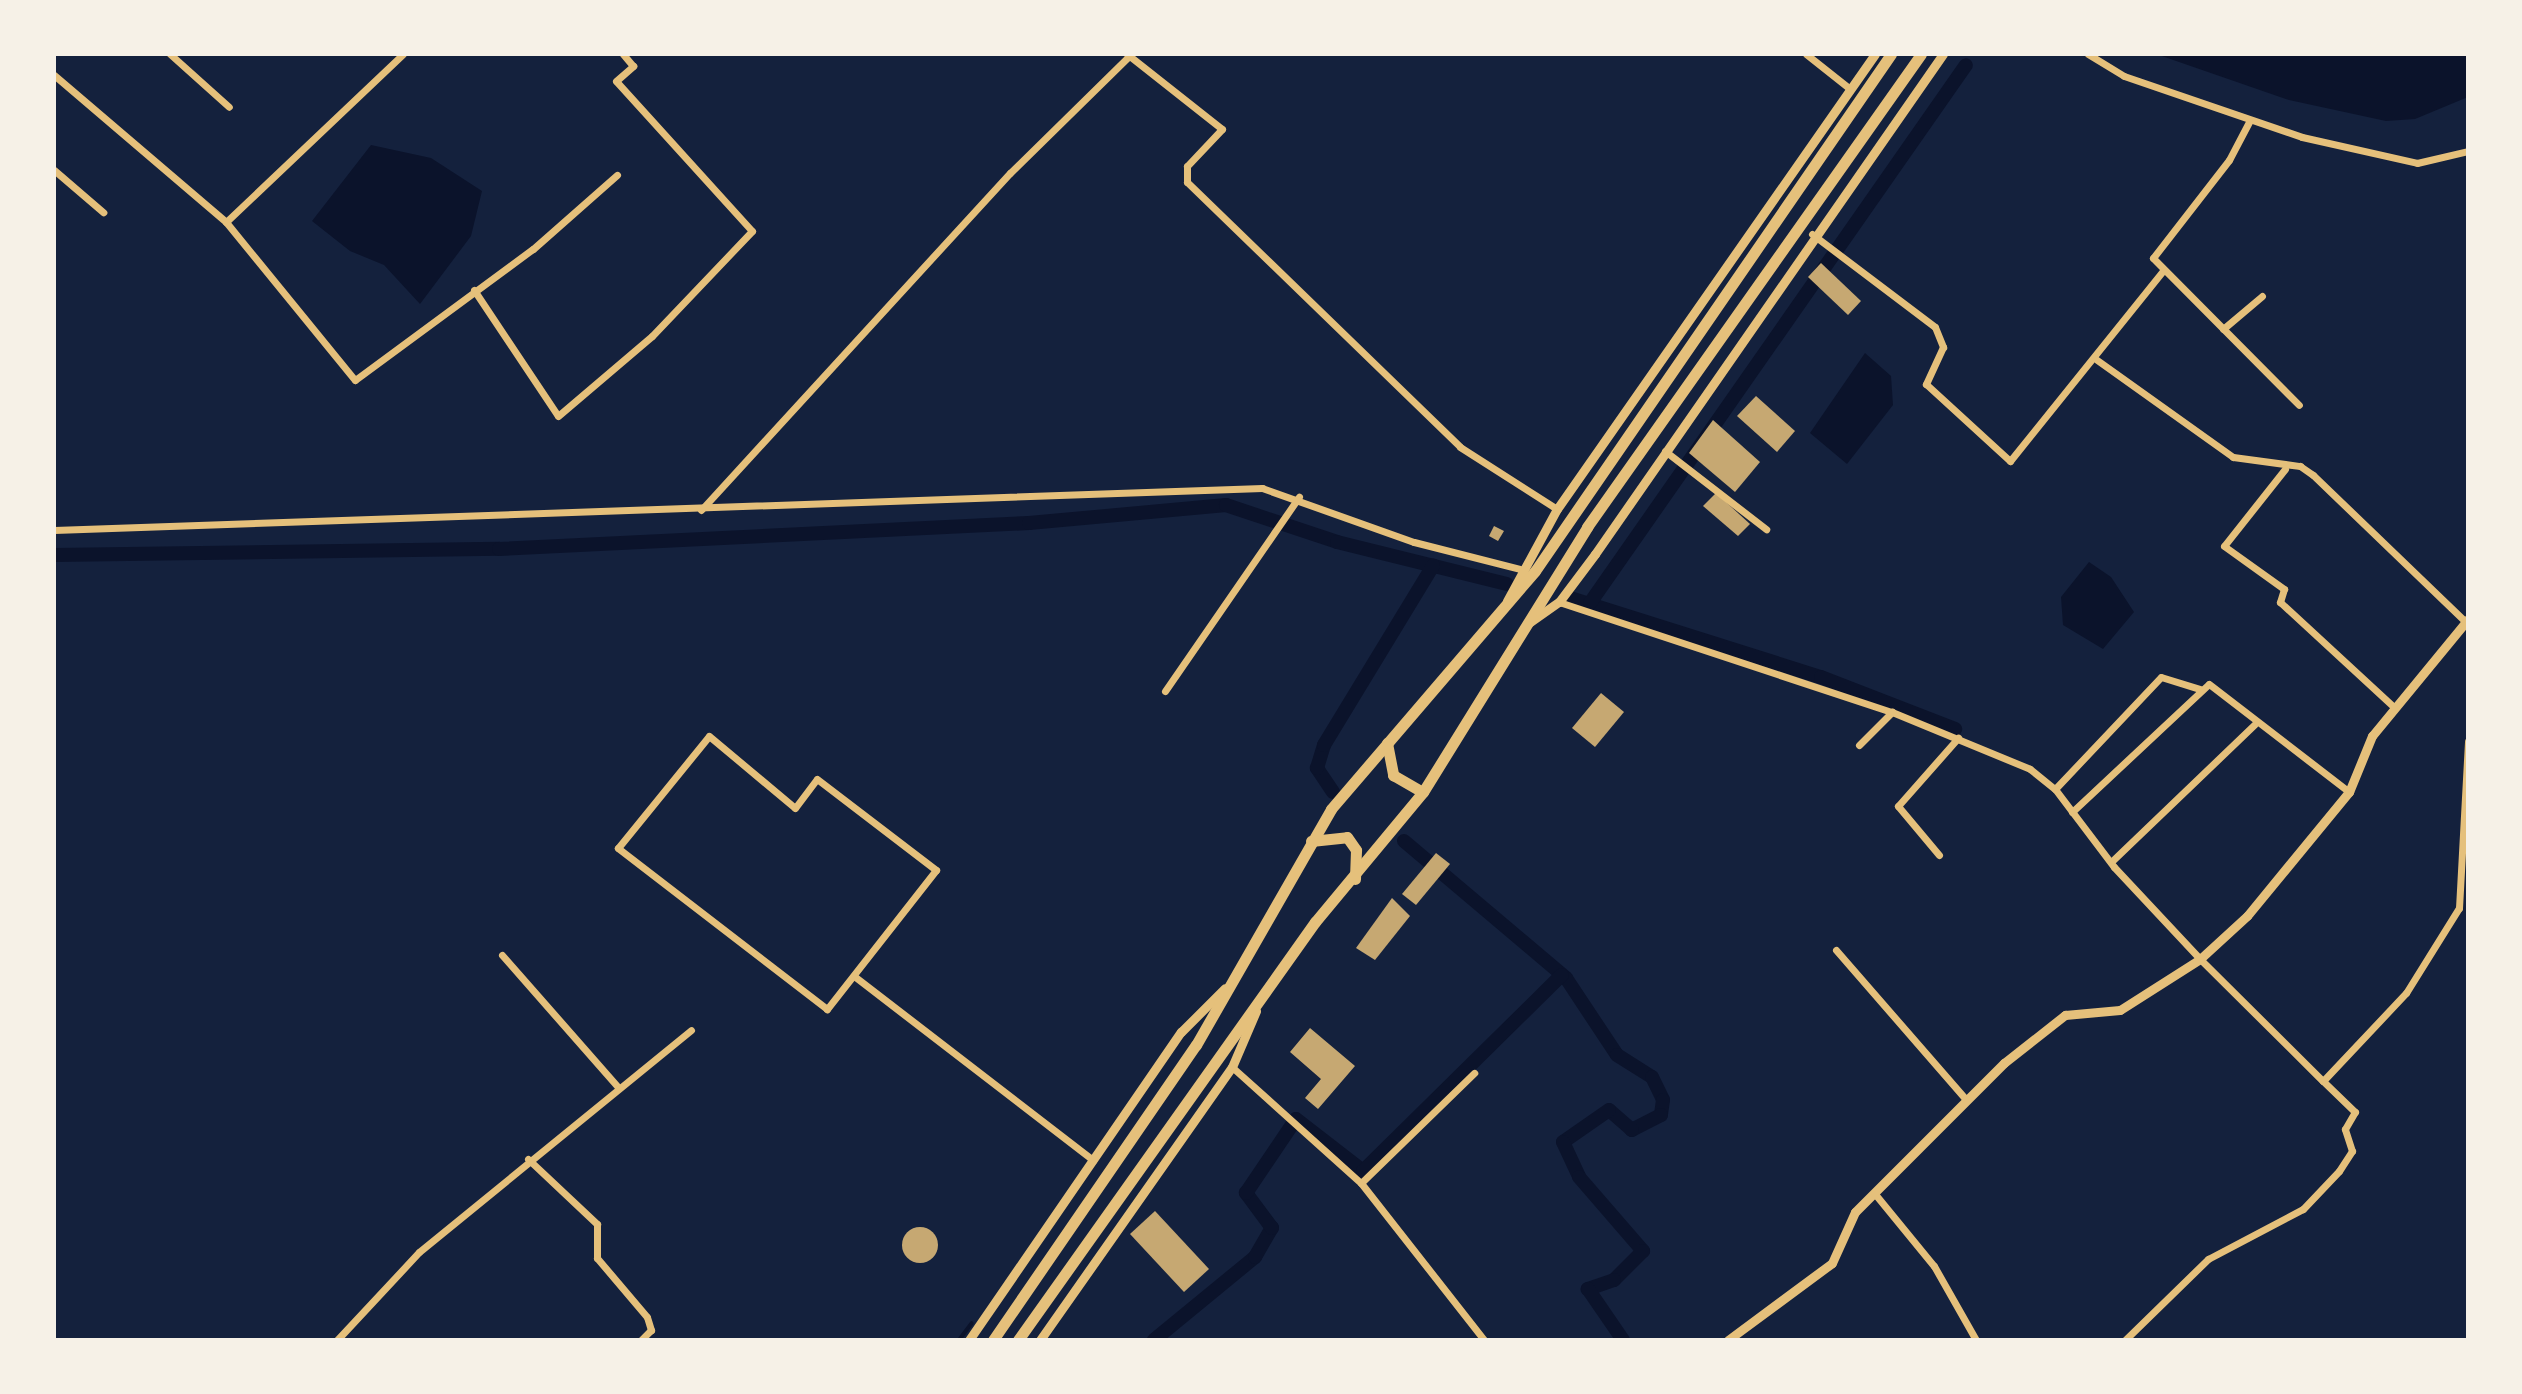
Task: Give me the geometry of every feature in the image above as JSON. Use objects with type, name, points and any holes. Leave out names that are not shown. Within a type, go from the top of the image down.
[{"type":"main road","points":[[993,1340],[1236,977],[1311,841],[1387,743],[1503,612],[1891,54]]},
{"type":"main road","points":[[1018,1340],[1315,922],[1354,881],[1423,792],[1521,628],[1921,54]]},
{"type":"main road","points":[[1387,743],[1393,775],[1423,792]]},
{"type":"main road","points":[[1311,841],[1347,837],[1356,850],[1354,881]]},
{"type":"street","points":[[170,54],[229,107]]},
{"type":"street","points":[[226,222],[403,54]]},
{"type":"street","points":[[474,290],[558,416],[652,336],[752,231],[616,81],[633,66],[623,54]]},
{"type":"street","points":[[1806,54],[1850,89]]},
{"type":"street","points":[[1503,612],[1520,569],[1557,509],[1875,54]]},
{"type":"street","points":[[1521,628],[1559,602],[1669,454],[1812,234],[1943,54]]},
{"type":"street","points":[[2088,54],[2124,76],[2250,120],[2396,161],[2468,151]]},
{"type":"street","points":[[701,510],[1010,173],[1128,55],[1222,129],[1187,166],[1187,182],[1460,447],[1557,509]]},
{"type":"street","points":[[54,75],[226,222],[355,380],[474,290],[617,175]]},
{"type":"street","points":[[2250,120],[2229,160],[2154,254],[2162,272],[2299,405]]},
{"type":"street","points":[[54,170],[103,212]]},
{"type":"street","points":[[1812,234],[1935,327],[1943,347],[1926,384],[2010,461],[2097,360],[2162,272]]},
{"type":"street","points":[[2223,329],[2262,296]]},
{"type":"street","points":[[1728,1340],[1832,1263],[1850,1219],[1964,1097],[2060,1017],[2120,1010],[2200,959],[2276,888],[2349,792],[2372,736],[2467,620],[2313,475],[2300,466],[2285,469],[2233,457],[2097,360]]},
{"type":"street","points":[[1669,454],[1766,529]]},
{"type":"street","points":[[2285,469],[2224,546],[2284,589],[2280,602],[2395,708]]},
{"type":"street","points":[[54,530],[701,510],[1212,488],[1298,498],[1414,542],[1520,569]]},
{"type":"street","points":[[1165,691],[1280,532],[1298,498]]},
{"type":"street","points":[[1559,602],[1892,712],[2030,769],[2055,789],[2111,862],[2200,959],[2355,1112],[2345,1129],[2352,1151],[2339,1171],[2303,1209],[2208,1259],[2125,1340]]},
{"type":"street","points":[[2055,789],[2161,677],[2200,689],[2215,686],[2255,724],[2349,792]]},
{"type":"street","points":[[2072,812],[2200,689]]},
{"type":"street","points":[[1859,745],[1892,712]]},
{"type":"street","points":[[2111,862],[2255,724]]},
{"type":"street","points":[[709,736],[795,808],[817,779],[936,870],[854,976],[827,1009],[618,848],[709,736]]},
{"type":"street","points":[[1939,855],[1898,806],[1958,738]]},
{"type":"street","points":[[2323,1081],[2406,993],[2459,908],[2468,741]]},
{"type":"street","points":[[1836,950],[1964,1097]]},
{"type":"street","points":[[502,955],[618,1087]]},
{"type":"street","points":[[854,976],[1093,1160]]},
{"type":"street","points":[[969,1340],[1181,1032],[1236,977]]},
{"type":"street","points":[[1040,1340],[1232,1067],[1263,997]]},
{"type":"street","points":[[337,1340],[419,1252],[528,1159],[691,1030]]},
{"type":"street","points":[[1232,1067],[1361,1183],[1484,1340]]},
{"type":"street","points":[[1361,1183],[1474,1073]]},
{"type":"street","points":[[528,1159],[597,1224],[597,1258],[647,1317],[651,1330],[641,1340]]},
{"type":"street","points":[[1875,1194],[1934,1266],[1976,1340]]},
{"type":"water","points":[[2156,54],[2468,54],[2468,97],[2415,119],[2386,121],[2289,100]]},
{"type":"water","points":[[371,145],[431,158],[482,191],[471,236],[420,304],[384,265],[350,251],[312,221]]},
{"type":"water","points":[[1865,353],[1891,376],[1893,405],[1847,464],[1810,433]]},
{"type":"water","points":[[2089,562],[2111,577],[2134,612],[2103,649],[2063,625],[2061,597]]},
{"type":"building","points":[[1821,263],[1861,301],[1848,315],[1808,277]]},
{"type":"building","points":[[1756,396],[1795,431],[1777,452],[1737,416]]},
{"type":"building","points":[[1713,420],[1760,462],[1735,492],[1689,453]]},
{"type":"building","points":[[1716,493],[1750,524],[1738,536],[1703,506]]},
{"type":"building","points":[[1494,526],[1504,531],[1498,541],[1489,536]]},
{"type":"building","points":[[1601,693],[1624,712],[1595,747],[1572,728]]},
{"type":"building","points":[[1436,853],[1450,864],[1416,905],[1402,894]]},
{"type":"building","points":[[1392,898],[1410,916],[1375,960],[1356,948]]},
{"type":"building","points":[[1310,1028],[1355,1066],[1318,1109],[1305,1098],[1321,1079],[1290,1052]]},
{"type":"building","points":[[1155,1211],[1209,1269],[1184,1292],[1130,1234]]},
{"type":"building","points":[[920,1227],[932,1233],[938,1245],[932,1257],[920,1263],[908,1257],[902,1245],[908,1233]]},
{"type":"waterway","points":[[1590,603],[1966,65]]},
{"type":"waterway","points":[[54,555],[499,549],[1029,523],[1226,505],[1337,542],[1507,584]]},
{"type":"waterway","points":[[1333,792],[1317,768],[1324,745],[1433,566]]},
{"type":"waterway","points":[[1570,598],[1821,677],[1955,729]]},
{"type":"waterway","points":[[1404,841],[1566,978],[1617,1055],[1652,1077],[1663,1100],[1661,1115],[1632,1130],[1609,1110],[1563,1142],[1579,1177],[1643,1251],[1614,1280],[1588,1289],[1623,1340]]},
{"type":"waterway","points":[[1154,1340],[1255,1257],[1272,1228],[1246,1193],[1296,1119],[1363,1171],[1562,975]]},
{"type":"waterway","points":[[959,1340],[972,1323]]}]
